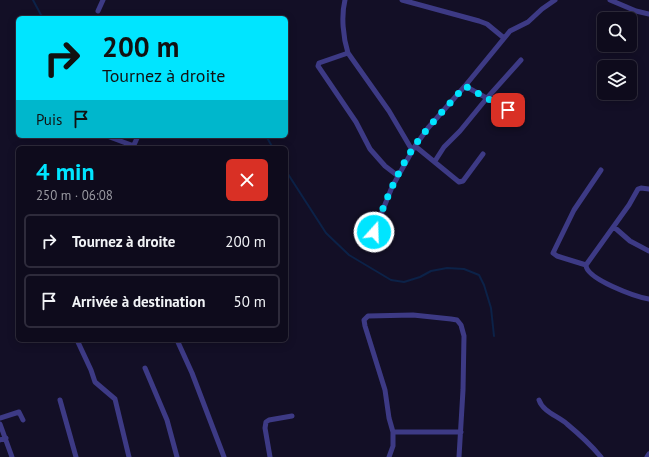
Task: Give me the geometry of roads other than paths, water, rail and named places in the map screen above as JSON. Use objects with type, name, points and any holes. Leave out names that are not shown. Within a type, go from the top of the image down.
[{"type":"street","points":[[98,11],[104,0]]},
{"type":"street","points":[[345,0],[343,13],[345,41],[348,53],[414,148],[435,161],[459,182],[463,180],[483,154]]},
{"type":"street","points":[[402,0],[479,21],[487,24],[504,38]]},
{"type":"street","points":[[374,232],[384,205],[398,176],[414,148],[440,114],[510,31],[528,22],[542,9],[555,0]]},
{"type":"street","points":[[610,0],[649,14]]},
{"type":"street","points":[[348,53],[319,63],[318,66],[356,122],[370,149],[385,166],[398,176]]},
{"type":"street","points":[[435,161],[444,147],[460,131],[521,60]]},
{"type":"street","points":[[465,86],[518,116]]},
{"type":"street","points":[[112,138],[131,146]]},
{"type":"street","points":[[586,265],[557,256],[553,253],[574,210],[601,170]]},
{"type":"street","points":[[586,265],[632,201],[638,189],[649,189]]},
{"type":"street","points":[[614,227],[630,241],[649,251]]},
{"type":"street","points":[[586,265],[587,270],[610,286],[649,300]]},
{"type":"street","points":[[389,457],[394,439],[393,432],[389,418],[385,390],[364,326],[364,320],[368,316],[413,315],[457,320],[461,325],[464,336],[463,390],[459,457]]},
{"type":"street","points":[[78,342],[95,382],[115,400],[129,457]]},
{"type":"street","points":[[178,342],[192,373],[224,457]]},
{"type":"street","points":[[145,368],[167,420],[177,457]]},
{"type":"street","points":[[60,400],[76,457]]},
{"type":"street","points":[[539,400],[541,405],[546,410],[564,421],[586,440],[601,457]]},
{"type":"street","points":[[0,418],[19,412],[23,420]]},
{"type":"street","points":[[270,457],[265,428],[266,422],[269,420],[292,416]]},
{"type":"street","points":[[0,424],[12,457]]},
{"type":"street","points":[[393,432],[461,432]]},
{"type":"street","points":[[0,440],[6,438]]},
{"type":"waterway","points":[[33,0],[43,16]]},
{"type":"waterway","points":[[267,138],[272,146]]},
{"type":"waterway","points":[[288,174],[326,233],[349,255],[391,280],[404,282],[420,277],[431,271],[447,268],[464,269],[479,275],[484,285],[491,308],[494,336]]}]
